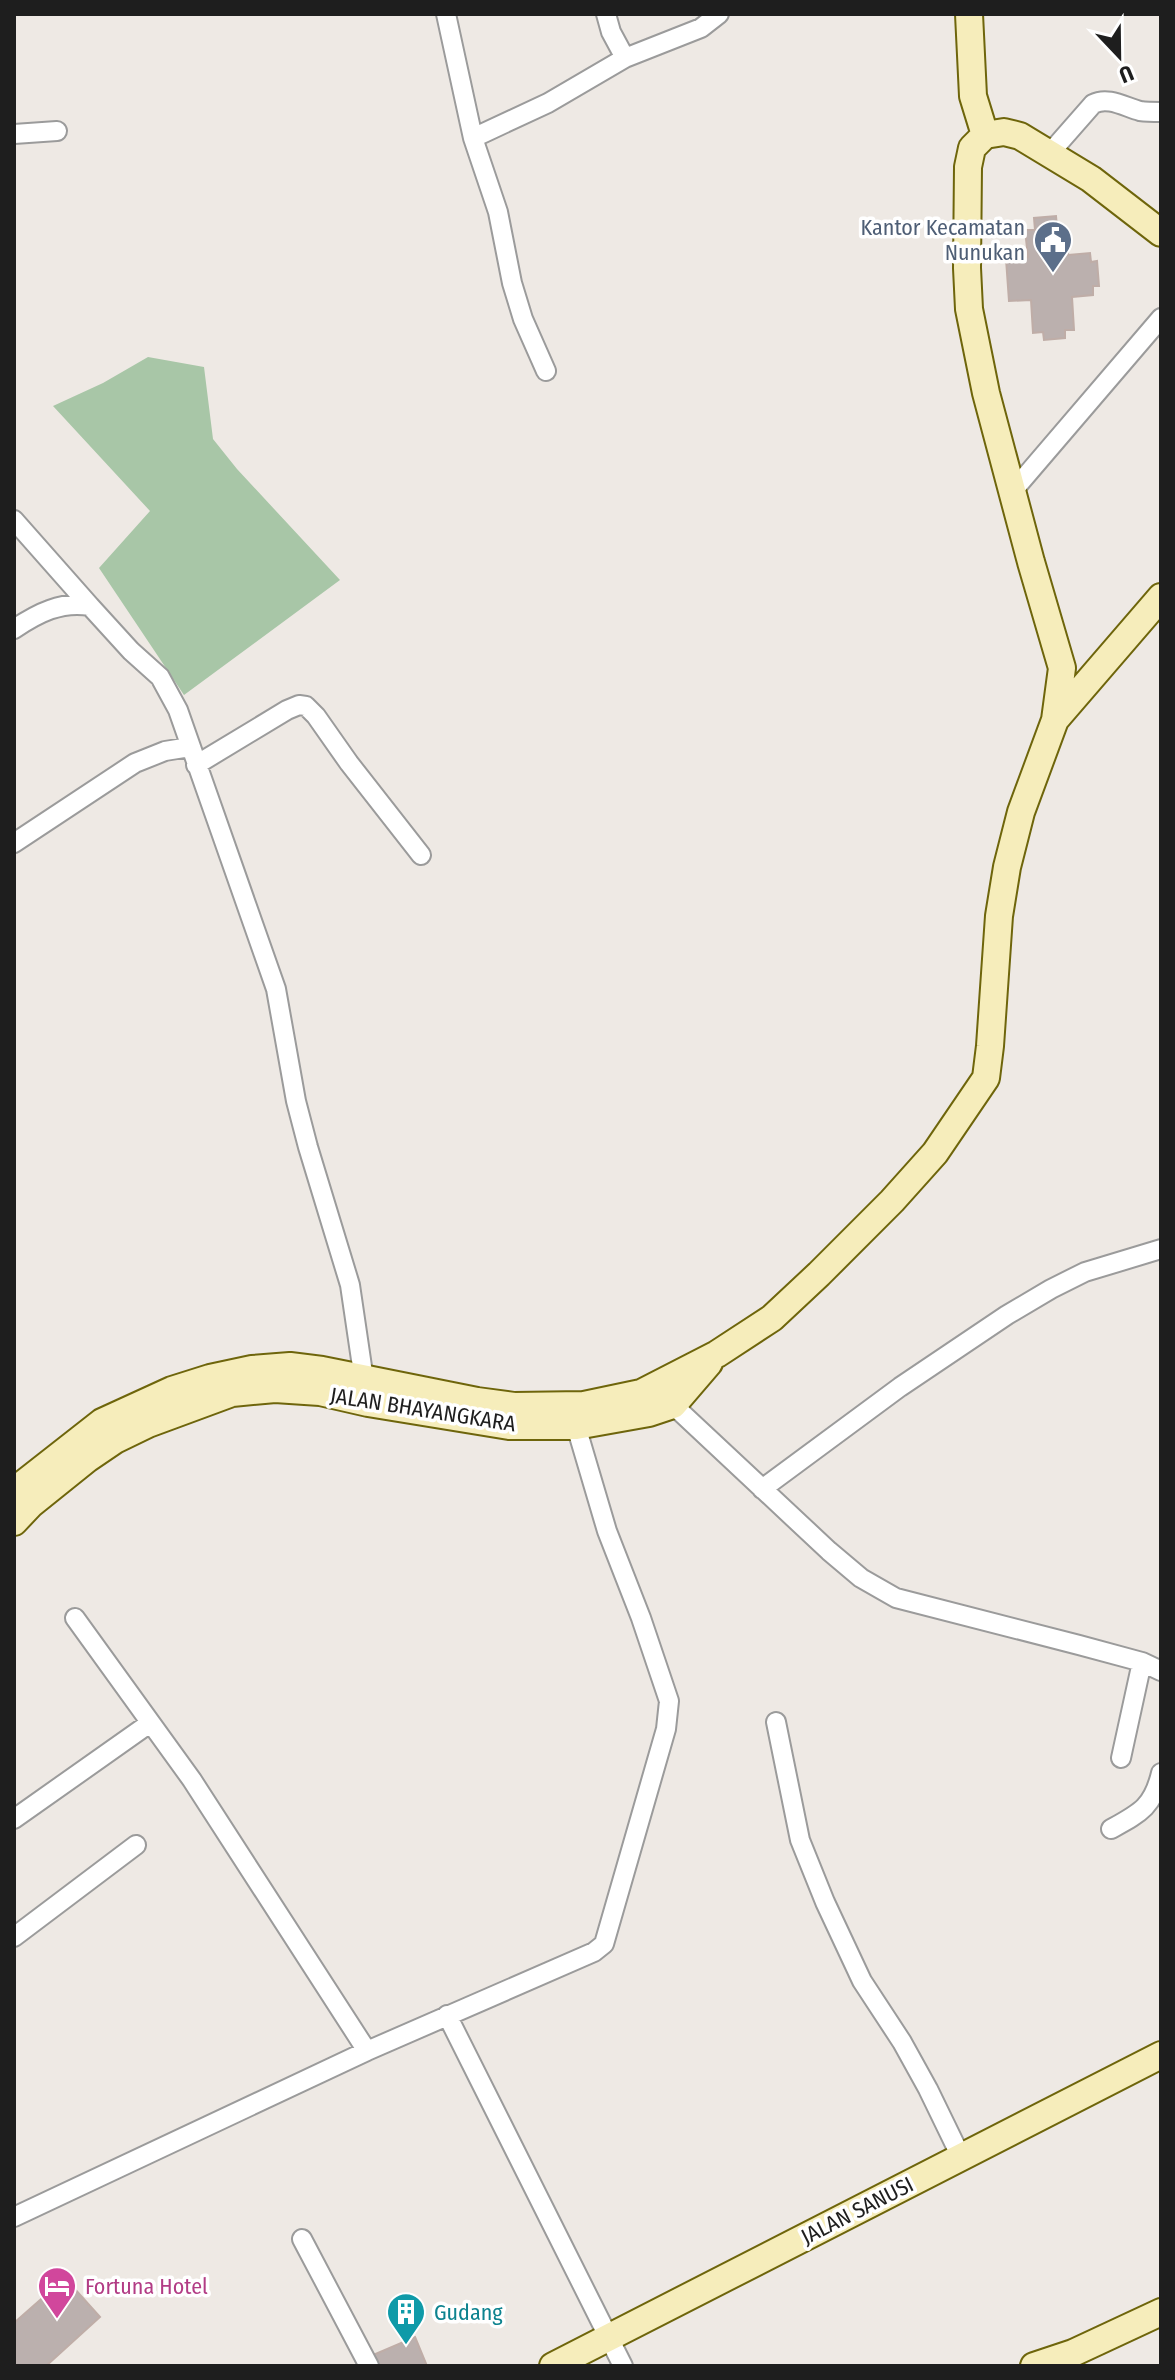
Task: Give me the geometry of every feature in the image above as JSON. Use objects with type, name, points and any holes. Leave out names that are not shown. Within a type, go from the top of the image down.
[{"type":"main road","points":[[969,14],[973,96],[985,135]]},
{"type":"main road","points":[[665,1395],[717,1354],[772,1318],[892,1201],[935,1153],[986,1078],[999,916],[1007,867],[1021,812],[1055,720],[1062,668],[986,393],[969,309],[968,167],[972,148],[985,135],[1004,132],[1020,136],[1091,179],[1161,233]]},
{"type":"main road","points":[[1055,720],[1161,597]]},
{"type":"main road","name":"JALAN BHAYANGKARA","points":[[18,1498],[102,1422],[172,1390],[252,1369],[290,1366],[514,1406],[584,1405],[641,1393],[665,1395]]},
{"type":"main road","name":"JALAN BHAYANGKARA","points":[[18,1498],[115,1440],[148,1424],[232,1393],[275,1389],[320,1392],[509,1426],[576,1426],[649,1413],[665,1395]]},
{"type":"main road","name":"JALAN SANUSI","points":[[553,2366],[1161,2055]]},
{"type":"main road","points":[[1034,2366],[1073,2353],[1161,2312]]},
{"type":"street","points":[[446,14],[473,138],[498,212],[512,283],[523,319],[546,371]]},
{"type":"street","points":[[606,14],[611,32],[625,58]]},
{"type":"street","points":[[473,138],[548,103],[625,58],[701,28],[719,14]]},
{"type":"street","points":[[1050,153],[1098,101],[1143,112],[1161,112]]},
{"type":"street","points":[[14,134],[57,131]]},
{"type":"street","points":[[1012,492],[1161,318]]},
{"type":"street","points":[[14,520],[167,688],[178,710],[276,989],[296,1101],[350,1285],[364,1380]]},
{"type":"street","points":[[14,629],[56,607],[90,606]]},
{"type":"street","points":[[14,843],[135,763],[165,751],[193,756],[299,705],[306,706],[421,855]]},
{"type":"street","points":[[762,1489],[900,1387],[1029,1302],[1085,1272],[1161,1249]]},
{"type":"street","points":[[665,1395],[829,1551],[861,1578],[896,1598],[1142,1662],[1161,1671]]},
{"type":"street","points":[[14,2217],[367,2051],[594,1952],[604,1944],[669,1714],[669,1701],[607,1531],[576,1426]]},
{"type":"street","points":[[75,1618],[192,1780],[367,2051]]},
{"type":"street","points":[[1121,1758],[1142,1662]]},
{"type":"street","points":[[776,1722],[800,1840],[825,1902],[862,1981],[902,2042],[961,2157]]},
{"type":"street","points":[[14,1819],[150,1723]]},
{"type":"street","points":[[1111,1829],[1144,1810],[1151,1802],[1161,1773]]},
{"type":"street","points":[[14,1937],[136,1845]]},
{"type":"street","points":[[447,2015],[623,2366]]},
{"type":"street","points":[[302,2239],[369,2366]]},
{"type":"green space","points":[[148,357],[204,367],[213,439],[340,580],[184,695],[99,568],[150,511],[53,406],[103,383]]},
{"type":"building","name":"Kantor Kecamatan Nunukan","points":[[1056,216],[1057,227],[1066,227],[1068,255],[1090,253],[1091,262],[1097,261],[1099,286],[1093,286],[1093,295],[1072,297],[1074,330],[1065,330],[1065,338],[1044,340],[1043,332],[1033,333],[1031,300],[1009,301],[1006,259],[1028,257],[1025,230],[1035,230],[1034,218]]},
{"type":"building","name":"Fortuna Hotel","points":[[65,2278],[100,2317],[46,2366],[14,2366],[14,2323]]},
{"type":"building","name":"Gudang","points":[[415,2337],[427,2366],[378,2366],[373,2355]]},
{"type":"place","name":"Kantor Kecamatan Nunukan","points":[[1053,274]]},
{"type":"place","name":"Fortuna Hotel","points":[[57,2320]]},
{"type":"place","name":"Gudang","points":[[406,2346]]}]
